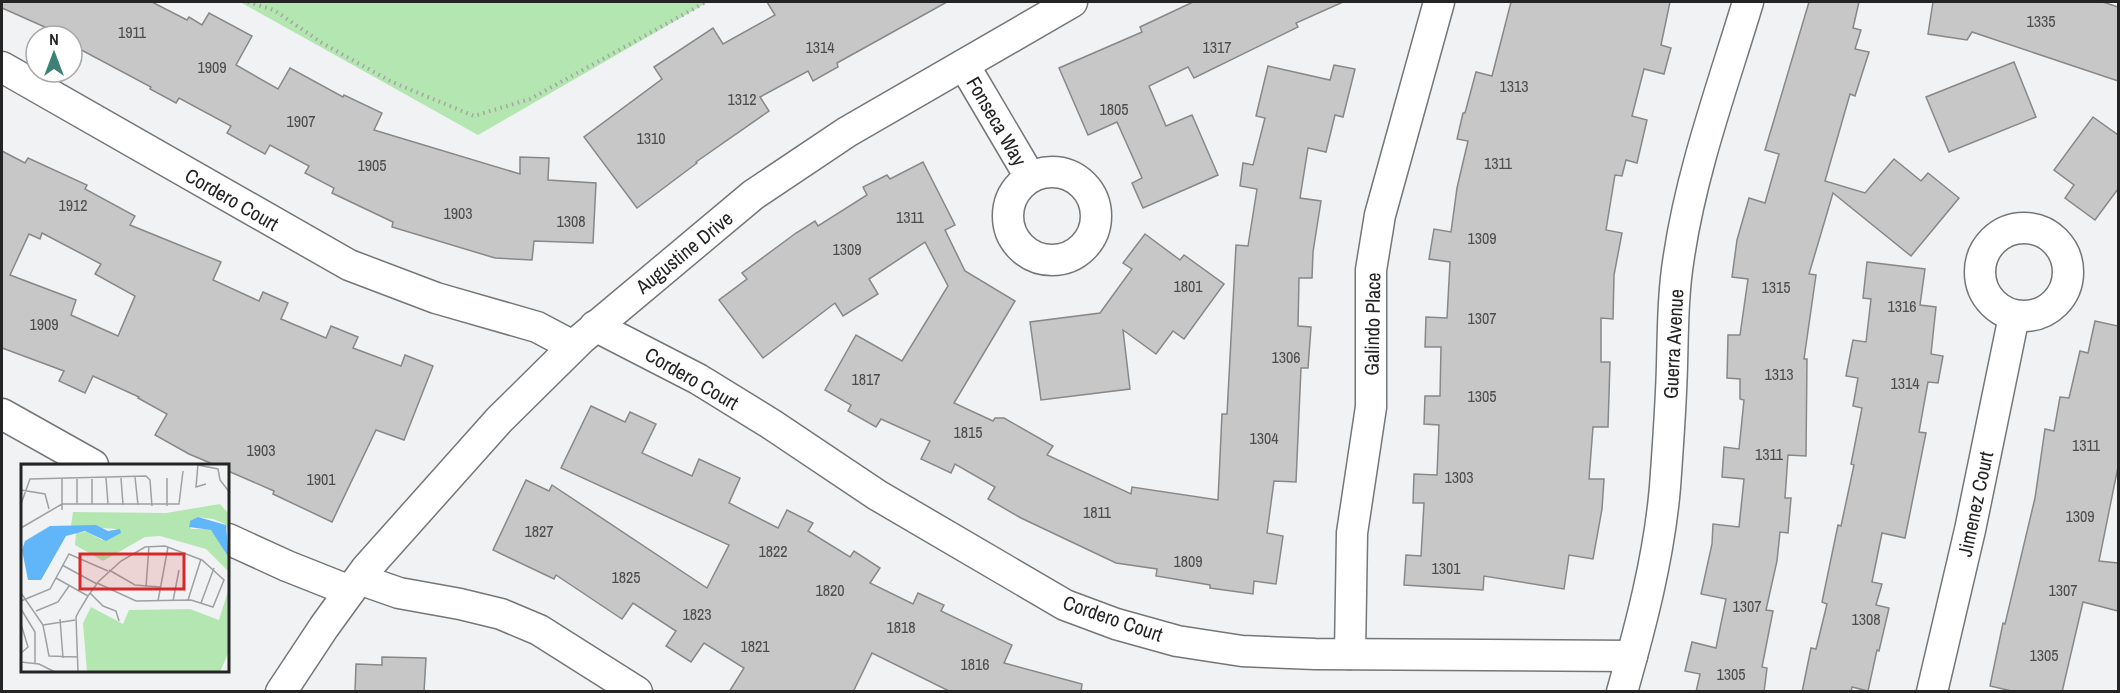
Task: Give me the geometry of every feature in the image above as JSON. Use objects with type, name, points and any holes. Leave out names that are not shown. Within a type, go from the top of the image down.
[{"type":"street","name":"Augustine Drive","points":[[281,692],[354,585],[499,420],[573,346],[753,195],[847,132],[1072,2]]},
{"type":"street","name":"Galindo Place","points":[[1350,654],[1352,533],[1371,407],[1371,270],[1380,215],[1439,2]]},
{"type":"street","name":"Guerra Avenue","points":[[1622,692],[1654,560],[1665,489],[1673,301],[1688,205],[1748,2]]},
{"type":"street","name":"Fonseca Way","points":[[964,64],[1030,177]]},
{"type":"street","name":"Cordero Court","points":[[2,67],[349,265],[436,298],[537,327],[573,346]]},
{"type":"street","name":"Jimenez Court","points":[[1932,692],[1970,530],[2014,316]]},
{"type":"street","name":"Cordero Court","points":[[596,326],[698,379],[771,424],[877,495],[1065,604],[1116,624],[1178,640],[1242,651],[1632,656]]},
{"type":"street","points":[[2,414],[91,464]]},
{"type":"street","points":[[230,540],[286,566],[354,585],[460,604],[510,618],[539,630],[637,692]]},
{"type":"path","points":[[248,2],[274,10],[322,44],[392,82],[474,116],[530,99],[706,2]]},
{"type":"green space","points":[[240,2],[708,2],[478,135]]},
{"type":"building","points":[[2,2],[152,2],[187,20],[189,17],[202,25],[209,13],[252,36],[236,65],[278,89],[290,68],[343,97],[344,95],[382,113],[374,130],[520,174],[520,157],[549,158],[548,180],[596,183],[593,243],[534,241],[532,260],[495,258],[392,227],[393,222],[332,193],[334,188],[305,173],[309,166],[270,145],[265,154],[227,133],[231,126],[179,98],[176,103],[84,51],[84,24],[38,24],[2,8]]},
{"type":"building","points":[[767,2],[947,2],[837,63],[838,67],[813,81],[808,71],[760,97],[769,111],[696,162],[637,208],[584,137],[662,79],[654,67],[713,28],[723,44],[775,15]]},
{"type":"building","points":[[1193,2],[1343,2],[1296,23],[1298,27],[1194,78],[1188,67],[1149,86],[1166,126],[1192,115],[1218,175],[1143,208],[1132,183],[1142,178],[1117,122],[1088,135],[1059,68],[1142,32],[1140,27]]},
{"type":"building","points":[[1511,2],[1670,2],[1661,45],[1671,48],[1664,74],[1644,69],[1632,116],[1647,120],[1637,163],[1626,160],[1622,176],[1615,175],[1606,230],[1622,233],[1614,275],[1613,319],[1601,318],[1601,362],[1610,362],[1608,427],[1593,427],[1589,479],[1604,479],[1602,509],[1593,559],[1569,555],[1564,589],[1484,576],[1483,590],[1404,585],[1406,555],[1421,556],[1424,503],[1413,503],[1414,474],[1437,475],[1439,425],[1424,424],[1425,396],[1440,396],[1441,347],[1425,347],[1426,317],[1447,318],[1450,262],[1429,259],[1434,229],[1451,232],[1457,188],[1468,141],[1457,139],[1463,113],[1465,113],[1476,72],[1492,76]]},
{"type":"building","points":[[1809,2],[1859,2],[1853,28],[1861,30],[1855,49],[1869,52],[1855,96],[1850,94],[1825,181],[1865,193],[1894,159],[1921,181],[1928,173],[1959,198],[1911,256],[1833,193],[1809,274],[1816,275],[1804,359],[1807,359],[1806,456],[1788,455],[1785,498],[1791,498],[1788,533],[1780,532],[1777,561],[1766,610],[1773,611],[1762,667],[1767,668],[1764,692],[1696,692],[1700,674],[1685,671],[1692,642],[1716,648],[1726,599],[1701,594],[1712,544],[1713,524],[1739,527],[1744,479],[1722,477],[1724,447],[1739,449],[1744,400],[1740,399],[1740,379],[1727,378],[1728,335],[1740,335],[1748,279],[1732,277],[1737,240],[1749,198],[1765,203],[1779,154],[1765,150]]},
{"type":"building","points":[[1933,2],[2103,2],[2118,7],[2118,81],[1972,32],[1967,40],[1928,34]]},
{"type":"building","points":[[2014,62],[2036,117],[1949,152],[1926,97]]},
{"type":"building","points":[[1334,65],[1355,69],[1343,117],[1335,115],[1326,152],[1308,148],[1300,198],[1321,201],[1313,252],[1312,278],[1299,278],[1298,326],[1311,327],[1308,368],[1301,368],[1296,482],[1274,481],[1267,533],[1283,536],[1276,584],[1254,581],[1253,594],[1210,588],[1210,585],[1156,576],[1157,569],[1116,563],[1021,518],[988,499],[995,487],[955,464],[951,473],[921,459],[930,441],[881,419],[876,427],[848,411],[851,405],[825,390],[856,335],[902,361],[948,286],[925,242],[869,279],[878,294],[843,316],[835,303],[763,358],[719,300],[747,279],[742,273],[796,233],[815,221],[818,226],[867,195],[863,187],[887,175],[890,179],[923,162],[955,225],[945,230],[965,271],[1015,301],[954,403],[993,421],[995,418],[1004,418],[1053,446],[1047,455],[1131,494],[1132,487],[1218,500],[1222,414],[1227,414],[1236,245],[1248,246],[1257,189],[1240,186],[1243,163],[1253,165],[1265,118],[1256,116],[1268,66],[1330,80]]},
{"type":"building","points":[[2093,117],[2118,135],[2118,189],[2095,220],[2065,198],[2074,185],[2054,170]]},
{"type":"building","points":[[2,151],[25,163],[28,158],[87,185],[85,189],[135,216],[130,225],[221,262],[213,280],[259,301],[263,292],[288,303],[281,319],[326,338],[331,326],[358,337],[353,348],[401,366],[405,355],[433,366],[404,440],[376,430],[332,522],[273,494],[274,491],[230,472],[230,464],[213,464],[155,435],[167,414],[139,397],[93,376],[85,393],[59,381],[64,371],[2,348]],"holes":[[[42,233],[101,264],[95,274],[135,296],[118,336],[71,315],[76,300],[10,275],[29,234],[40,239]]]},
{"type":"building","points":[[1145,234],[1180,260],[1184,255],[1224,284],[1184,339],[1173,331],[1156,354],[1123,330],[1130,389],[1041,400],[1030,322],[1100,313],[1132,269],[1123,263]]},
{"type":"building","points":[[1867,262],[1925,269],[1920,305],[1936,307],[1931,354],[1943,356],[1938,383],[1928,382],[1919,432],[1926,433],[1905,538],[1882,533],[1872,582],[1882,584],[1876,605],[1889,608],[1868,691],[1852,687],[1851,692],[1802,692],[1811,648],[1816,649],[1827,604],[1822,602],[1838,525],[1841,526],[1854,465],[1851,464],[1862,408],[1853,406],[1858,378],[1846,376],[1853,340],[1866,342],[1871,299],[1863,298]]},
{"type":"building","points":[[2095,321],[2118,326],[2118,467],[2099,561],[2118,563],[2118,611],[2083,602],[2062,692],[2016,692],[1990,686],[2003,623],[2005,624],[2035,498],[2045,429],[2054,431],[2060,397],[2069,398],[2080,351],[2088,353]]},
{"type":"building","points":[[591,406],[625,422],[630,412],[656,424],[642,453],[692,476],[699,459],[740,478],[729,503],[778,528],[787,510],[813,523],[808,531],[850,557],[854,551],[880,568],[870,583],[913,604],[918,593],[944,605],[941,611],[1012,645],[1004,663],[1082,684],[1081,692],[951,692],[872,653],[853,692],[729,692],[744,668],[704,643],[691,662],[666,646],[676,631],[633,603],[622,619],[556,575],[554,579],[493,550],[526,480],[549,491],[552,485],[707,588],[729,545],[561,468]]},
{"type":"building","points":[[382,657],[426,658],[424,692],[355,692],[356,664],[382,665]]}]
